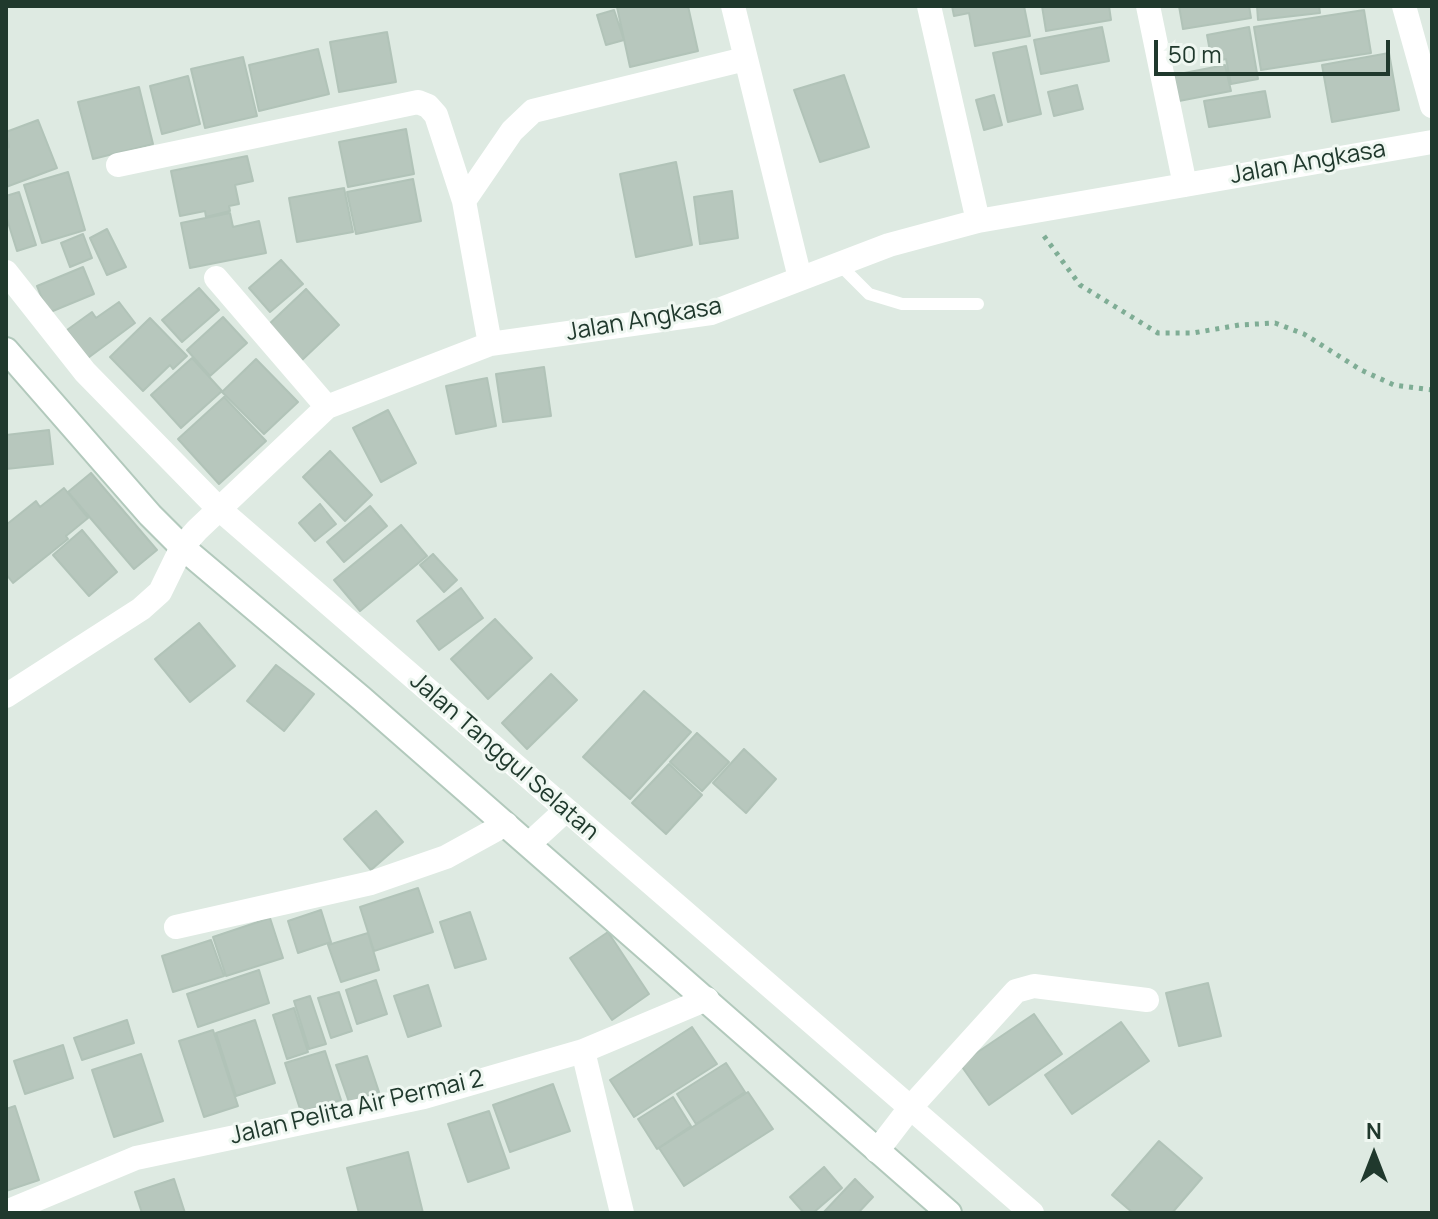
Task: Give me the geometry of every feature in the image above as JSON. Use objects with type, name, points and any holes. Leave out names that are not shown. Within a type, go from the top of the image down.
[{"type":"street","points":[[733,6],[800,278]]},
{"type":"street","points":[[929,6],[978,221]]},
{"type":"street","points":[[1148,6],[1185,185]]},
{"type":"street","points":[[1404,6],[1432,104]]},
{"type":"street","points":[[464,201],[512,131],[533,111],[745,59]]},
{"type":"street","points":[[118,165],[418,102],[428,106],[436,115],[464,201],[490,344]]},
{"type":"street","name":"Jalan Angkasa","points":[[202,526],[327,407],[490,344],[711,313],[889,245],[978,221],[1432,142]]},
{"type":"street","name":"Jalan Tanggul Selatan","points":[[6,272],[202,526],[506,824],[949,1213]]},
{"type":"street","points":[[216,278],[327,407]]},
{"type":"street","name":"Jalan Tanggul Selatan","points":[[6,350],[150,515],[202,526],[566,810],[1032,1213]]},
{"type":"street","points":[[6,696],[141,609],[160,592],[202,526]]},
{"type":"street","points":[[529,844],[566,810]]},
{"type":"street","points":[[176,927],[371,883],[446,857],[506,824]]},
{"type":"street","points":[[877,1151],[910,1108],[1000,1005],[1016,991],[1034,986],[1147,1000]]},
{"type":"street","name":"Jalan Pelita Air Permai 2","points":[[6,1212],[136,1158],[424,1097],[583,1051],[707,999]]},
{"type":"street","points":[[583,1051],[622,1213]]},
{"type":"lane","points":[[839,264],[869,294],[902,304],[978,304]]},
{"type":"path","points":[[1027,212],[1080,285],[1158,333],[1193,333],[1275,323],[1304,334],[1361,370],[1394,385],[1432,390]]},
{"type":"building","points":[[688,6],[698,51],[630,67],[617,7]]},
{"type":"building","points":[[952,6],[1024,6],[1030,36],[975,46],[969,13],[954,16]]},
{"type":"building","points":[[1042,6],[1109,6],[1111,20],[1046,31]]},
{"type":"building","points":[[1179,6],[1249,6],[1251,18],[1183,29]]},
{"type":"building","points":[[1257,6],[1319,6],[1320,13],[1258,20]]},
{"type":"building","points":[[614,10],[624,40],[606,45],[597,15]]},
{"type":"building","points":[[1364,10],[1371,53],[1261,70],[1254,27]]},
{"type":"building","points":[[1102,27],[1109,61],[1041,74],[1034,40]]},
{"type":"building","points":[[1249,27],[1258,79],[1231,84],[1226,59],[1212,62],[1207,35]]},
{"type":"building","points":[[387,32],[396,82],[339,92],[330,42]]},
{"type":"building","points":[[1026,46],[1041,114],[1008,122],[993,53]]},
{"type":"building","points":[[318,49],[329,94],[259,111],[249,65]]},
{"type":"building","points":[[1389,53],[1399,110],[1332,122],[1322,65]]},
{"type":"building","points":[[243,57],[257,116],[205,128],[191,69]]},
{"type":"building","points":[[1225,65],[1231,91],[1179,101],[1174,75]]},
{"type":"building","points":[[844,75],[869,147],[820,162],[794,90]]},
{"type":"building","points":[[188,76],[200,124],[162,134],[150,86]]},
{"type":"building","points":[[1077,85],[1083,109],[1054,116],[1048,92]]},
{"type":"building","points":[[139,87],[153,144],[93,159],[78,102]]},
{"type":"building","points":[[1265,91],[1270,117],[1209,127],[1204,101]]},
{"type":"building","points":[[994,95],[1002,125],[984,130],[976,100]]},
{"type":"building","points":[[38,120],[57,168],[6,187],[6,149],[9,147],[6,132]]},
{"type":"building","points":[[406,129],[414,174],[348,187],[339,142]]},
{"type":"building","points":[[247,156],[253,181],[235,185],[239,204],[229,206],[230,211],[206,217],[205,211],[180,216],[171,171]]},
{"type":"building","points":[[676,162],[692,245],[636,257],[620,174]]},
{"type":"building","points":[[68,172],[85,230],[42,243],[24,185]]},
{"type":"building","points":[[413,179],[421,221],[356,234],[347,192]]},
{"type":"building","points":[[344,188],[353,232],[297,242],[289,198]]},
{"type":"building","points":[[732,191],[738,238],[700,244],[694,197]]},
{"type":"building","points":[[19,192],[36,245],[17,251],[6,216],[6,196]]},
{"type":"building","points":[[230,213],[233,227],[259,221],[266,253],[190,268],[181,223]]},
{"type":"building","points":[[107,229],[126,267],[107,275],[90,238]]},
{"type":"building","points":[[83,234],[92,258],[70,267],[61,243]]},
{"type":"building","points":[[281,260],[303,284],[270,312],[249,288]]},
{"type":"building","points":[[83,267],[94,294],[48,313],[37,286]]},
{"type":"building","points":[[199,288],[219,310],[182,342],[162,320]]},
{"type":"building","points":[[306,289],[339,325],[300,362],[266,327]]},
{"type":"building","points":[[119,302],[135,323],[88,358],[67,330],[92,312],[96,318]]},
{"type":"building","points":[[223,317],[247,343],[210,376],[187,350]]},
{"type":"building","points":[[150,318],[187,356],[173,369],[170,365],[143,391],[110,357]]},
{"type":"building","points":[[192,358],[222,391],[181,428],[151,395]]},
{"type":"building","points":[[256,359],[298,402],[264,434],[222,392]]},
{"type":"building","points":[[544,367],[551,416],[503,422],[496,374]]},
{"type":"building","points":[[487,378],[496,426],[456,434],[446,386]]},
{"type":"building","points":[[224,397],[266,441],[219,484],[178,439]]},
{"type":"building","points":[[388,410],[416,463],[381,482],[353,428]]},
{"type":"building","points":[[49,430],[53,464],[6,469],[6,435]]},
{"type":"building","points":[[330,451],[372,495],[345,521],[303,477]]},
{"type":"building","points":[[91,473],[157,550],[134,569],[68,492]]},
{"type":"building","points":[[64,488],[88,518],[66,536],[68,539],[13,583],[6,574],[6,525],[36,501],[40,507]]},
{"type":"building","points":[[320,504],[336,524],[315,541],[299,523]]},
{"type":"building","points":[[370,506],[387,526],[344,562],[327,542]]},
{"type":"building","points":[[401,525],[427,556],[360,611],[334,580]]},
{"type":"building","points":[[82,530],[117,572],[89,596],[53,555]]},
{"type":"building","points":[[433,554],[457,580],[444,592],[420,565]]},
{"type":"building","points":[[461,588],[483,618],[439,650],[417,621]]},
{"type":"building","points":[[495,619],[532,658],[488,699],[451,659]]},
{"type":"building","points":[[199,623],[235,666],[190,702],[155,659]]},
{"type":"building","points":[[276,665],[314,694],[284,731],[247,701]]},
{"type":"building","points":[[551,674],[577,700],[527,749],[502,723]]},
{"type":"building","points":[[644,691],[691,732],[630,799],[583,757]]},
{"type":"building","points":[[697,733],[729,762],[702,791],[670,762]]},
{"type":"building","points":[[744,749],[776,779],[746,813],[713,783]]},
{"type":"building","points":[[669,764],[702,795],[666,834],[632,803]]},
{"type":"building","points":[[376,811],[403,842],[371,870],[344,839]]},
{"type":"building","points":[[418,888],[433,932],[374,951],[360,907]]},
{"type":"building","points":[[321,910],[331,942],[298,953],[288,921]]},
{"type":"building","points":[[470,912],[486,959],[455,968],[440,922]]},
{"type":"building","points":[[270,918],[283,958],[226,976],[213,937]]},
{"type":"building","points":[[608,932],[649,994],[612,1020],[570,958]]},
{"type":"building","points":[[368,933],[379,970],[341,982],[328,945]]},
{"type":"building","points":[[211,940],[224,976],[173,992],[162,956]]},
{"type":"building","points":[[259,970],[269,1003],[198,1027],[187,994]]},
{"type":"building","points":[[376,980],[387,1014],[357,1024],[346,990]]},
{"type":"building","points":[[1208,983],[1221,1036],[1179,1046],[1166,993]]},
{"type":"building","points":[[428,985],[441,1026],[408,1037],[394,996]]},
{"type":"building","points":[[339,992],[352,1031],[331,1038],[318,998]]},
{"type":"building","points":[[310,996],[326,1044],[309,1049],[294,1001]]},
{"type":"building","points":[[294,1008],[308,1052],[287,1059],[273,1015]]},
{"type":"building","points":[[1034,1014],[1062,1054],[989,1105],[960,1064]]},
{"type":"building","points":[[127,1020],[134,1043],[82,1060],[74,1038]]},
{"type":"building","points":[[255,1020],[275,1083],[236,1096],[216,1033]]},
{"type":"building","points":[[1121,1022],[1149,1061],[1072,1114],[1045,1075]]},
{"type":"building","points":[[692,1027],[717,1064],[634,1117],[610,1080]]},
{"type":"building","points":[[213,1030],[238,1106],[204,1117],[179,1041]]},
{"type":"building","points":[[63,1045],[73,1078],[25,1094],[14,1061]]},
{"type":"building","points":[[325,1051],[341,1100],[301,1112],[285,1063]]},
{"type":"building","points":[[141,1054],[163,1121],[114,1137],[92,1070]]},
{"type":"building","points":[[367,1056],[379,1092],[349,1102],[336,1065]]},
{"type":"building","points":[[726,1063],[745,1092],[696,1124],[677,1094]]},
{"type":"building","points":[[553,1084],[570,1131],[510,1152],[493,1105]]},
{"type":"building","points":[[748,1092],[773,1129],[684,1186],[659,1148]]},
{"type":"building","points":[[673,1097],[691,1126],[657,1149],[638,1119]]},
{"type":"building","points":[[15,1106],[39,1180],[6,1191],[6,1109]]},
{"type":"building","points":[[489,1111],[509,1168],[468,1182],[448,1124]]},
{"type":"building","points":[[1159,1141],[1202,1178],[1172,1213],[1133,1213],[1112,1195]]},
{"type":"building","points":[[408,1152],[423,1213],[359,1213],[347,1168]]},
{"type":"building","points":[[824,1167],[842,1188],[813,1213],[804,1213],[790,1197]]},
{"type":"building","points":[[174,1179],[185,1213],[142,1213],[135,1192]]},
{"type":"building","points":[[855,1179],[873,1197],[858,1213],[823,1213]]}]
